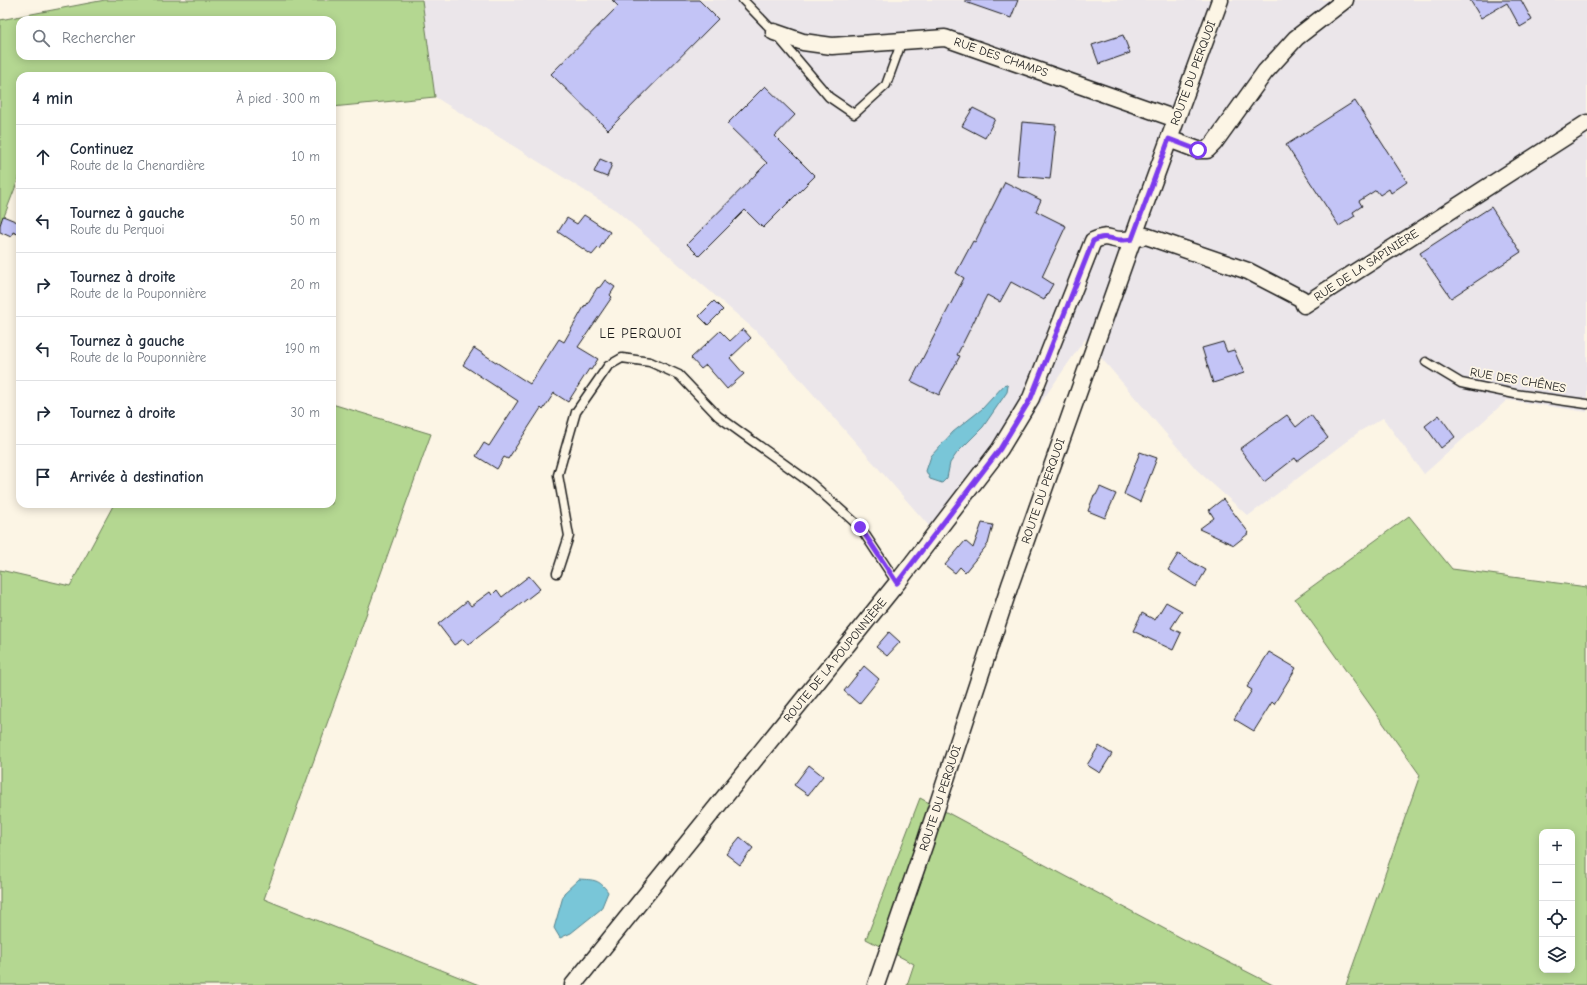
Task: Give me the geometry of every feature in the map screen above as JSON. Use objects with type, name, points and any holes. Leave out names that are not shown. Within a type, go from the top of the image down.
[{"type":"street","name":"ROUTE DU PERQUOI","points":[[876,985],[925,843],[1010,585],[1132,239],[1220,0]]},
{"type":"street","points":[[1169,139],[1198,150],[1207,150],[1214,143],[1265,72],[1296,38],[1345,0]]},
{"type":"street","name":"RUE DES CHAMPS","points":[[774,32],[803,42],[832,46],[945,38],[1176,119]]},
{"type":"street","name":"RUE DE LA SAPINIÈRE","points":[[1132,239],[1146,236],[1248,271],[1302,299],[1304,305],[1587,123]]},
{"type":"street","name":"ROUTE DE LA POUPONNIÈRE","points":[[573,985],[897,583],[1000,449],[1031,398],[1093,241],[1099,238],[1108,237],[1120,240],[1132,239]]},
{"type":"lane","points":[[743,0],[774,32],[830,97],[854,114],[886,85],[899,49],[899,41]]},
{"type":"lane","points":[[557,573],[569,536],[558,475],[576,412],[608,366],[622,358],[650,362],[679,375],[718,416],[812,484],[860,527],[897,583]]},
{"type":"lane","name":"RUE DES CHÊNES","points":[[1426,362],[1460,383],[1515,394],[1587,404]]},
{"type":"shaded area","points":[[422,0],[1587,0],[1587,412],[1507,400],[1424,474],[1383,418],[1360,431],[1248,516],[1197,470],[1085,339],[967,509],[929,526],[763,337],[617,211],[435,97]]},
{"type":"green space","points":[[105,0],[422,0],[435,97],[336,107],[336,72],[16,72],[16,185],[0,227],[0,20],[16,17],[16,60],[336,60],[336,16],[21,16]]},
{"type":"green space","points":[[336,405],[431,434],[264,899],[479,985],[0,985],[0,570],[70,586],[112,508],[336,508]]},
{"type":"green space","points":[[1409,516],[1452,569],[1587,587],[1587,985],[1346,985],[1420,775],[1295,599]]},
{"type":"green space","points":[[920,798],[1189,942],[1273,985],[907,985],[914,964],[866,939]]},
{"type":"water","points":[[1005,384],[1008,386],[1007,392],[983,427],[957,453],[950,463],[947,478],[942,483],[930,479],[926,471],[931,456],[953,432],[982,409]]},
{"type":"water","points":[[579,879],[599,882],[608,892],[601,909],[571,933],[560,938],[554,928],[564,893]]},
{"type":"building","points":[[612,0],[699,0],[718,19],[608,130],[551,74],[618,6]]},
{"type":"building","points":[[965,0],[1018,0],[1011,18],[965,2]]},
{"type":"building","points":[[1470,0],[1521,0],[1532,20],[1520,27],[1507,3],[1481,18]]},
{"type":"building","points":[[1123,35],[1130,53],[1099,64],[1092,45]]},
{"type":"building","points":[[765,86],[795,115],[775,136],[815,176],[763,228],[745,210],[699,256],[687,244],[767,163],[727,124]]},
{"type":"building","points":[[1355,101],[1407,182],[1391,193],[1389,189],[1380,195],[1376,190],[1359,201],[1362,206],[1353,212],[1355,216],[1339,226],[1286,145]]},
{"type":"building","points":[[973,108],[995,119],[985,138],[962,126]]},
{"type":"building","points":[[1022,122],[1056,125],[1050,179],[1017,176]]},
{"type":"building","points":[[600,159],[612,164],[607,177],[594,172]]},
{"type":"building","points":[[1005,182],[1041,200],[1036,211],[1066,226],[1042,277],[1053,284],[1044,300],[1011,282],[1000,302],[987,295],[957,355],[960,356],[939,395],[911,381],[964,278],[956,273],[973,241],[975,242]]},
{"type":"building","points":[[1491,207],[1521,252],[1451,298],[1420,253]]},
{"type":"building","points":[[584,215],[610,232],[599,249],[598,248],[592,255],[558,232],[567,218],[577,224]]},
{"type":"building","points":[[3,216],[16,221],[16,233],[13,232],[11,237],[0,232],[0,225]]},
{"type":"building","points":[[605,280],[615,287],[610,295],[612,297],[578,347],[598,359],[591,370],[589,369],[568,402],[554,393],[543,410],[541,408],[508,459],[504,457],[497,469],[476,456],[484,443],[489,446],[518,401],[463,365],[474,348],[530,384],[559,339],[564,342],[585,305],[586,306],[597,288],[600,287]]},
{"type":"building","points":[[714,301],[723,310],[708,325],[699,316]]},
{"type":"building","points":[[743,329],[751,338],[730,358],[744,374],[727,389],[706,365],[701,369],[691,358],[720,331],[730,341]]},
{"type":"building","points":[[1223,342],[1227,352],[1234,350],[1244,373],[1213,383],[1202,348]]},
{"type":"building","points":[[1287,415],[1296,427],[1311,415],[1328,438],[1297,461],[1295,458],[1264,482],[1240,449]]},
{"type":"building","points":[[1439,415],[1455,437],[1441,448],[1425,426]]},
{"type":"building","points":[[1140,452],[1157,458],[1140,502],[1124,494]]},
{"type":"building","points":[[1100,487],[1116,494],[1105,518],[1088,511],[1094,495],[1096,495]]},
{"type":"building","points":[[1223,499],[1249,533],[1234,545],[1199,529],[1214,518],[1209,510]]},
{"type":"building","points":[[982,523],[993,525],[988,544],[965,572],[960,567],[955,573],[945,565],[965,541],[973,548]]},
{"type":"building","points":[[1178,554],[1206,570],[1196,587],[1168,570]]},
{"type":"building","points":[[529,576],[540,589],[468,645],[463,639],[454,645],[438,624],[467,601],[471,606],[490,592],[492,595],[497,590],[502,597]]},
{"type":"building","points":[[1166,602],[1182,611],[1171,628],[1181,633],[1173,650],[1133,631],[1142,613],[1155,620]]},
{"type":"building","points":[[889,632],[900,642],[887,656],[876,647]]},
{"type":"building","points":[[1269,652],[1296,668],[1274,704],[1272,702],[1254,731],[1234,719],[1252,690],[1247,687]]},
{"type":"building","points":[[864,666],[879,679],[859,704],[844,691]]},
{"type":"building","points":[[1099,746],[1112,754],[1100,773],[1087,765]]},
{"type":"building","points":[[809,765],[823,776],[808,795],[794,785]]},
{"type":"building","points":[[740,837],[753,848],[740,865],[726,854]]},
{"type":"district","name":"LE PERQUOI","points":[[641,333]]},
{"type":"route","points":[[860,527],[897,583],[1000,449],[1031,398],[1093,241],[1099,238],[1108,237],[1120,240],[1132,239],[1169,139],[1181,145],[1198,150]]}]
